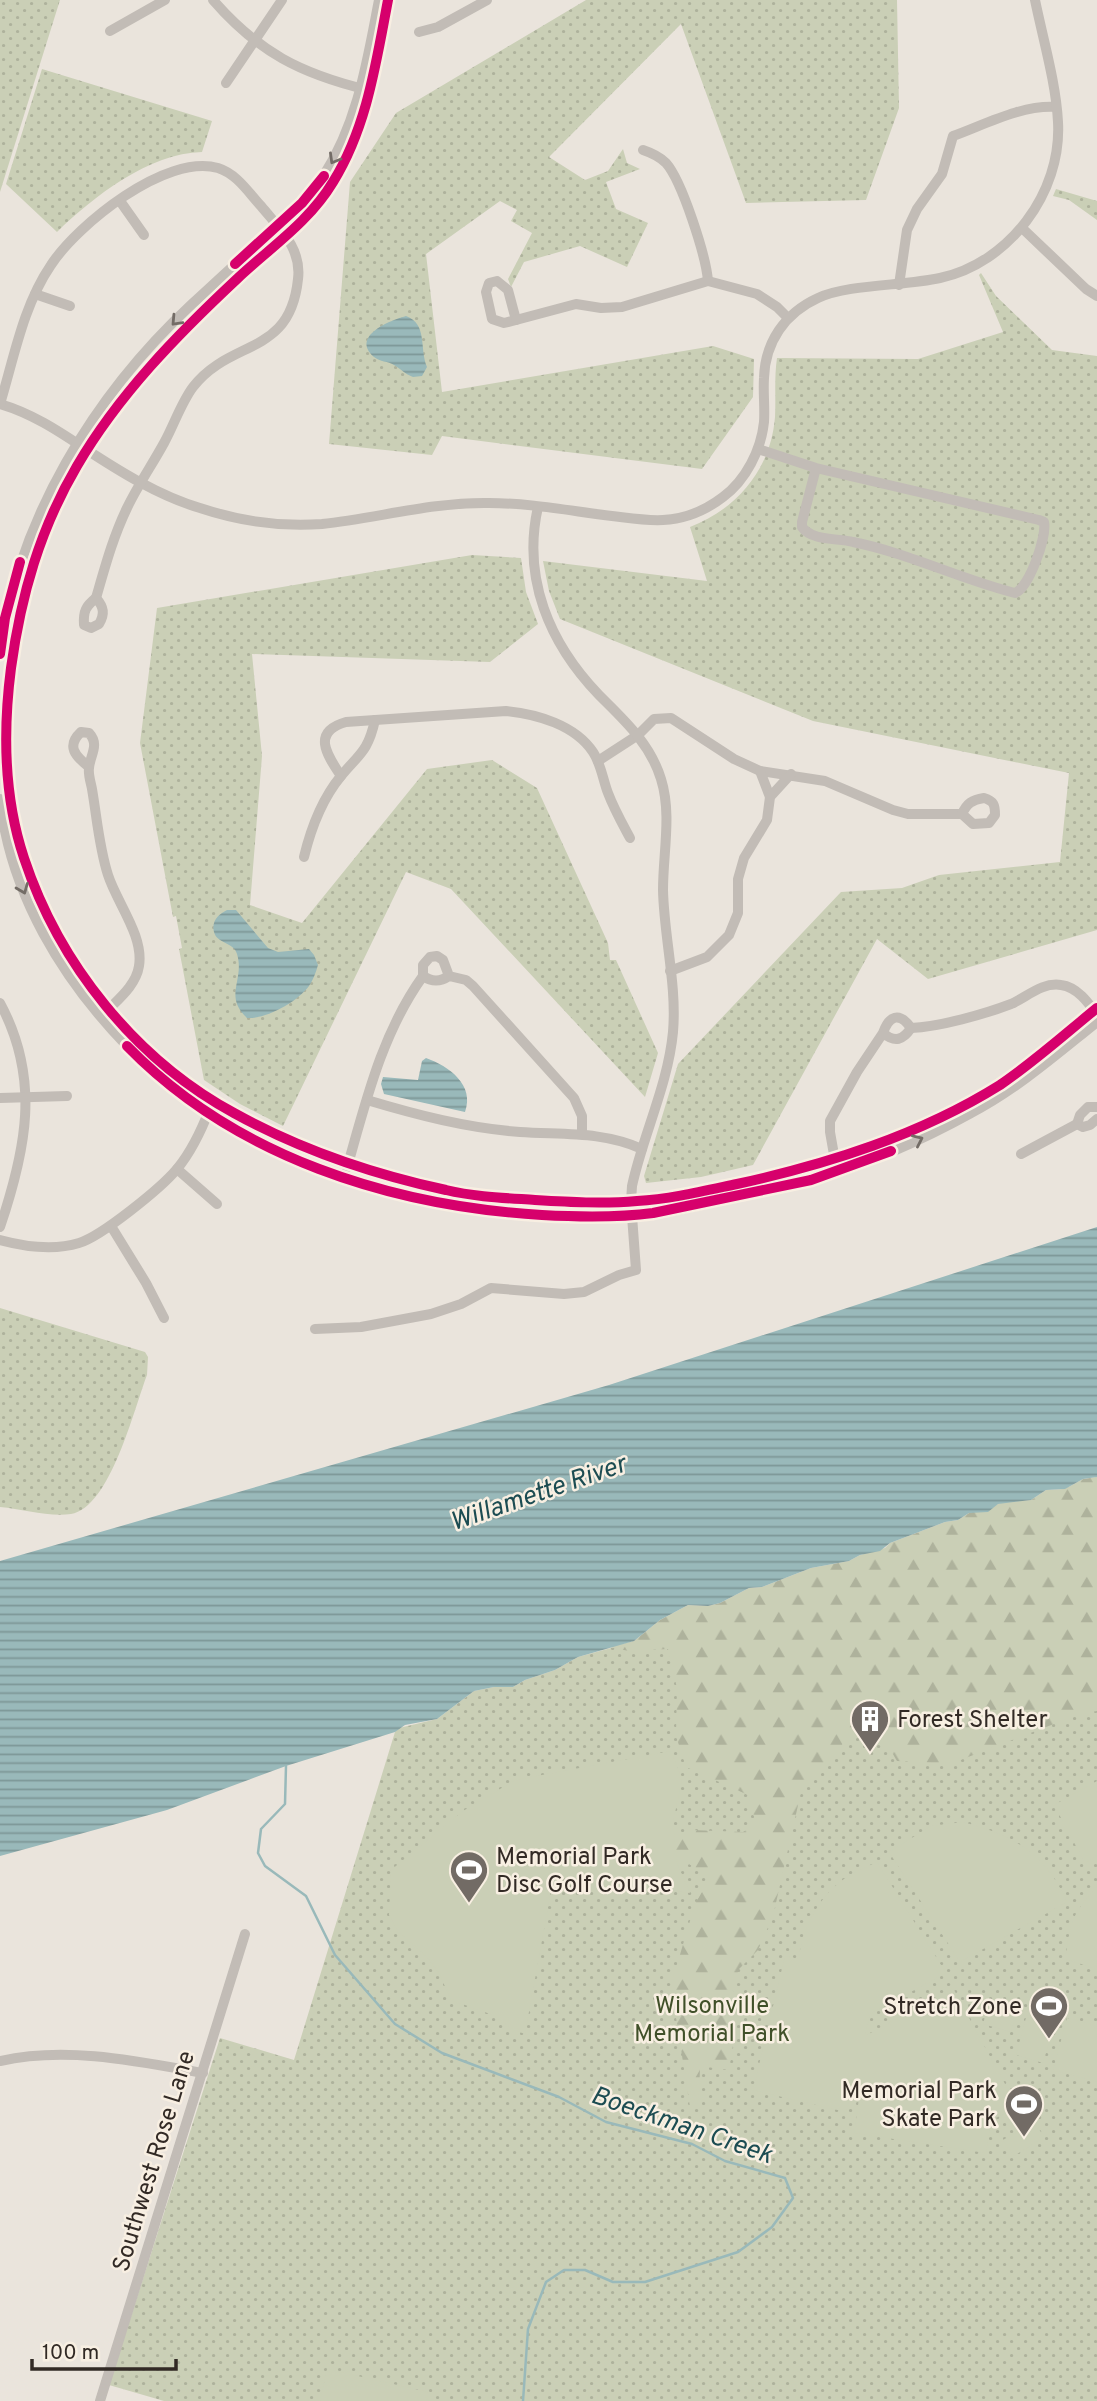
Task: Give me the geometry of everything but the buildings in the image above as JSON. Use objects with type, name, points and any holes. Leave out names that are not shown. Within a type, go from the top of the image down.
[{"type":"street","points":[[110,31],[164,0]]},
{"type":"street","points":[[213,0],[255,41],[278,57],[317,77],[365,89]]},
{"type":"street","points":[[226,83],[282,0]]},
{"type":"street","points":[[379,0],[357,135],[330,188],[312,213],[195,318],[138,380],[83,447],[46,528],[27,582],[16,626],[6,734],[12,808],[23,856],[45,911],[104,1013],[213,1100],[296,1144],[348,1163],[406,1181],[477,1195],[631,1209],[835,1160],[925,1124],[997,1087],[1096,1011],[1072,988],[1065,985],[1048,985],[998,1009],[911,1028],[905,1037],[898,1040],[883,1033]]},
{"type":"street","points":[[0,654],[5,618],[20,562],[47,500],[130,370],[187,309],[302,203],[324,176],[351,124],[365,89],[388,0]]},
{"type":"street","points":[[419,32],[439,27],[487,0]]},
{"type":"street","points":[[96,598],[114,538],[141,482],[166,440],[185,399],[212,367],[263,342],[285,320],[295,299],[299,265],[286,236],[235,177],[212,167],[195,167],[160,177],[120,201],[94,219],[64,247],[51,264],[35,294],[0,404],[30,415],[141,482],[197,508],[229,517],[279,524],[321,524],[458,504],[508,503],[642,520],[683,517],[708,508],[732,490],[746,472],[758,449],[764,419],[765,363],[772,340],[788,318],[825,295],[899,285],[964,271],[989,257],[1022,228],[1040,199],[1052,167],[1058,133],[1056,107],[1035,0]]},
{"type":"street","points":[[899,285],[907,230],[942,174],[953,136],[1030,108],[1056,107]]},
{"type":"street","points":[[643,150],[658,155],[671,170],[705,261],[708,281]]},
{"type":"street","points":[[120,201],[144,235]]},
{"type":"street","points":[[1022,228],[1086,289],[1097,296]]},
{"type":"street","points":[[516,320],[576,304],[601,308],[622,307],[708,281],[757,294],[788,318]]},
{"type":"street","points":[[35,294],[70,306]]},
{"type":"street","points":[[758,449],[816,468],[1039,520],[1044,522],[1045,539],[1023,588],[1015,593],[867,545],[810,535],[802,527],[802,522],[816,468]]},
{"type":"street","points":[[315,1329],[361,1327],[431,1314],[461,1304],[491,1288],[564,1294],[584,1292],[636,1270],[632,1186],[672,1041],[673,1008],[663,888],[665,800],[658,771],[638,735],[576,668],[548,619],[538,591],[532,548],[538,507]]},
{"type":"street","points":[[341,776],[326,751],[324,741],[329,731],[337,725],[346,722],[506,711],[523,713],[568,730],[587,745],[598,761],[612,803],[630,838]]},
{"type":"street","points":[[598,761],[638,735],[653,719],[671,718],[723,752],[761,771],[825,781],[901,812],[924,815],[962,814]]},
{"type":"street","points":[[304,857],[322,805],[341,776],[365,749],[375,720]]},
{"type":"street","points":[[89,767],[108,875],[135,936],[139,954],[136,976],[104,1013]]},
{"type":"street","points":[[670,971],[706,957],[729,935],[738,913],[740,868],[767,820],[770,797],[761,771]]},
{"type":"street","points":[[770,797],[791,774]]},
{"type":"street","points":[[0,799],[10,853],[35,917],[69,977],[104,1013],[148,1067],[208,1114],[293,1159],[403,1195],[474,1209],[576,1217],[631,1209],[707,1204],[838,1172],[920,1139],[972,1113],[1013,1087],[1097,1022]]},
{"type":"street","points":[[344,1177],[392,1028],[423,976],[423,965],[430,957],[436,956],[443,960],[449,976]]},
{"type":"street","points":[[423,976],[439,981],[449,976],[466,980],[473,986],[568,1090],[579,1107],[582,1134]]},
{"type":"street","points":[[0,1003],[19,1049],[26,1097],[25,1131],[19,1165],[0,1227]]},
{"type":"street","points":[[838,1172],[830,1132],[834,1110],[891,1018],[898,1017],[906,1021],[911,1028]]},
{"type":"street","points":[[0,1098],[67,1096]]},
{"type":"street","points":[[0,1240],[44,1248],[69,1246],[95,1237],[177,1169],[213,1100]]},
{"type":"street","points":[[367,1100],[417,1115],[478,1127],[611,1137],[642,1149]]},
{"type":"street","points":[[1021,1154],[1077,1124],[1080,1115],[1088,1107],[1097,1107]]},
{"type":"street","points":[[1077,1124],[1083,1127],[1097,1119]]},
{"type":"street","points":[[177,1169],[217,1204]]},
{"type":"street","points":[[110,1226],[146,1283],[164,1318]]},
{"type":"street","name":"Southwest Rose Lane","points":[[100,2401],[245,1934]]},
{"type":"street","points":[[0,2061],[34,2054],[59,2053],[203,2073]]},
{"type":"green space","points":[[0,0],[60,0],[0,192]]},
{"type":"green space","points":[[586,0],[897,0],[899,108],[866,200],[746,203],[681,24],[549,157],[585,180],[608,171],[623,149],[627,163],[640,169],[606,182],[616,209],[648,223],[627,267],[580,246],[524,262],[511,287],[508,279],[532,233],[511,221],[517,210],[500,201],[426,254],[442,392],[713,346],[754,359],[753,397],[702,469],[442,436],[432,455],[329,444],[350,182],[396,113]]},
{"type":"green space","points":[[42,69],[212,121],[202,152],[162,160],[123,179],[87,205],[57,232],[6,184]]},
{"type":"green space","points":[[1056,189],[1097,201],[1097,220],[1069,200],[1053,196]]},
{"type":"green space","points":[[981,273],[996,296],[1052,350],[1097,356],[1097,930],[928,979],[877,939],[753,1165],[701,1177],[646,1183],[644,1176],[678,1064],[841,892],[902,888],[939,875],[1060,862],[1069,773],[813,721],[560,619],[549,591],[543,561],[707,581],[690,527],[723,510],[749,485],[759,470],[772,436],[777,358],[918,359],[1003,332],[979,275]]},
{"type":"green space","points":[[472,555],[521,558],[526,592],[538,624],[490,662],[252,654],[262,756],[250,905],[302,923],[427,769],[492,760],[537,788],[608,943],[610,960],[616,960],[658,1053],[645,1097],[451,889],[406,872],[283,1126],[240,1104],[204,1080],[179,949],[182,948],[176,916],[173,917],[140,743],[157,608]]},
{"type":"green space","points":[[0,1308],[145,1352],[148,1357],[147,1375],[128,1432],[109,1476],[85,1508],[71,1514],[44,1514],[0,1507]]},
{"type":"green space","name":"Wilsonville Memorial Park","points":[[1097,1477],[1097,2401],[164,2401],[109,2385],[220,2038],[294,2060],[395,1732],[399,1728],[437,1719],[474,1691],[513,1687],[555,1670],[578,1657],[622,1645]]},
{"type":"green space","points":[[1097,1477],[1097,1711],[1080,1714],[950,1764],[897,1761],[882,1742],[860,1732],[845,1741],[801,1792],[773,1916],[758,1950],[739,1969],[732,1989],[740,2001],[729,2070],[700,2066],[699,2100],[690,2107],[671,1985],[695,1904],[710,1878],[689,1864],[669,1879],[615,1855],[691,1830],[743,1832],[756,1824],[748,1795],[686,1767],[676,1736],[677,1688],[668,1649],[629,1651],[609,1647],[634,1641],[660,1620],[688,1605],[708,1606],[720,1603],[749,1588],[762,1587],[811,1568],[849,1561],[885,1548],[890,1543],[945,1522],[958,1520],[969,1513],[1004,1502],[1031,1500],[1046,1490],[1065,1489],[1083,1479]]},
{"type":"green space","name":"Memorial Park Disc Golf Course","points":[[671,1751],[682,1779],[673,1823],[677,1863],[690,1893],[554,1874],[525,2034],[514,2030],[493,2015],[451,2000],[439,1973],[427,1957],[398,1931],[389,1915],[391,1870],[463,1811],[515,1780]]},
{"type":"green space","points":[[1097,1781],[1097,1856],[1085,1863],[1054,1805]]},
{"type":"green space","points":[[963,1822],[997,1833],[1026,1848],[1048,1871],[1067,1902],[960,1962],[889,1852],[931,1826]]},
{"type":"green space","points":[[877,1862],[946,1973],[870,2014],[865,2036],[953,1988],[994,2064],[999,2065],[998,2071],[1018,2108],[991,2120],[986,2153],[854,2133],[860,2092],[853,2086],[846,2112],[753,2090],[785,1956],[799,1959],[808,1924],[829,1892],[847,1877]]},
{"type":"green space","points":[[1097,1887],[1097,1969],[1065,1959],[1077,1912]]},
{"type":"green space","points":[[990,1999],[1018,2007],[1011,2032],[983,2024]]},
{"type":"green space","points":[[1028,2010],[1056,2018],[1043,2063],[1016,2055]]},
{"type":"green space","points":[[1067,2018],[1097,2026],[1097,2082],[1053,2070]]},
{"type":"green space","name":"Memorial Park Skate Park","points":[[1034,2121],[1044,2137],[1014,2156],[1003,2140]]},
{"type":"green space","points":[[327,2369],[428,2392],[426,2401],[320,2401]]},
{"type":"water","points":[[406,316],[413,320],[420,331],[427,367],[422,376],[410,376],[392,364],[376,359],[368,349],[367,342],[375,330]]},
{"type":"water","points":[[227,910],[236,910],[268,948],[278,952],[309,949],[318,965],[304,992],[272,1013],[247,1018],[236,1002],[239,972],[237,954],[233,947],[218,939],[213,928],[216,918]]},
{"type":"water","points":[[426,1058],[451,1071],[458,1078],[466,1093],[465,1112],[384,1094],[381,1084],[383,1077],[418,1080],[422,1061]]},
{"type":"water","name":"Willamette River","points":[[1097,1227],[1097,1477],[1083,1479],[1065,1489],[1046,1490],[1031,1500],[998,1504],[988,1512],[969,1513],[958,1520],[945,1522],[890,1543],[880,1551],[860,1555],[849,1561],[811,1568],[762,1587],[749,1588],[720,1603],[708,1606],[688,1605],[660,1620],[634,1641],[578,1657],[555,1670],[513,1687],[474,1691],[437,1719],[405,1725],[395,1732],[286,1766],[167,1810],[0,1856],[0,1561],[609,1385]]},
{"type":"waterway","name":"Boeckman Creek","points":[[286,1766],[285,1804],[261,1829],[258,1853],[265,1866],[306,1896],[335,1955],[395,2024],[442,2053],[559,2097],[606,2122],[692,2144],[725,2161],[785,2178],[793,2198],[772,2227],[738,2252],[645,2282],[613,2282],[585,2270],[564,2270],[546,2282],[528,2329],[523,2401]]},
{"type":"cycle path","points":[[388,0],[369,94],[354,139],[333,182],[301,222],[193,321],[111,414],[64,490],[42,538],[34,563],[20,614],[11,668],[6,740],[9,788],[17,835],[39,897],[80,971],[105,1005],[165,1066],[234,1113],[285,1138],[364,1168],[446,1190],[490,1197],[599,1203],[662,1198],[737,1184],[873,1146],[938,1119],[1000,1085],[1097,1008]]},
{"type":"cycle path","points":[[235,264],[302,203],[324,176]]},
{"type":"cycle path","points":[[0,654],[5,618],[20,562]]},
{"type":"cycle path","points":[[127,1046],[170,1085],[216,1118],[266,1146],[318,1169],[373,1187],[485,1210],[584,1217],[653,1213],[811,1180],[891,1151]]},
{"type":"place","name":"Forest Shelter","points":[[870,1753]]},
{"type":"place","name":"Memorial Park Disc Golf Course","points":[[469,1904]]},
{"type":"place","name":"Stretch Zone","points":[[1049,2040]]},
{"type":"place","name":"Memorial Park Skate Park","points":[[1024,2138]]}]
